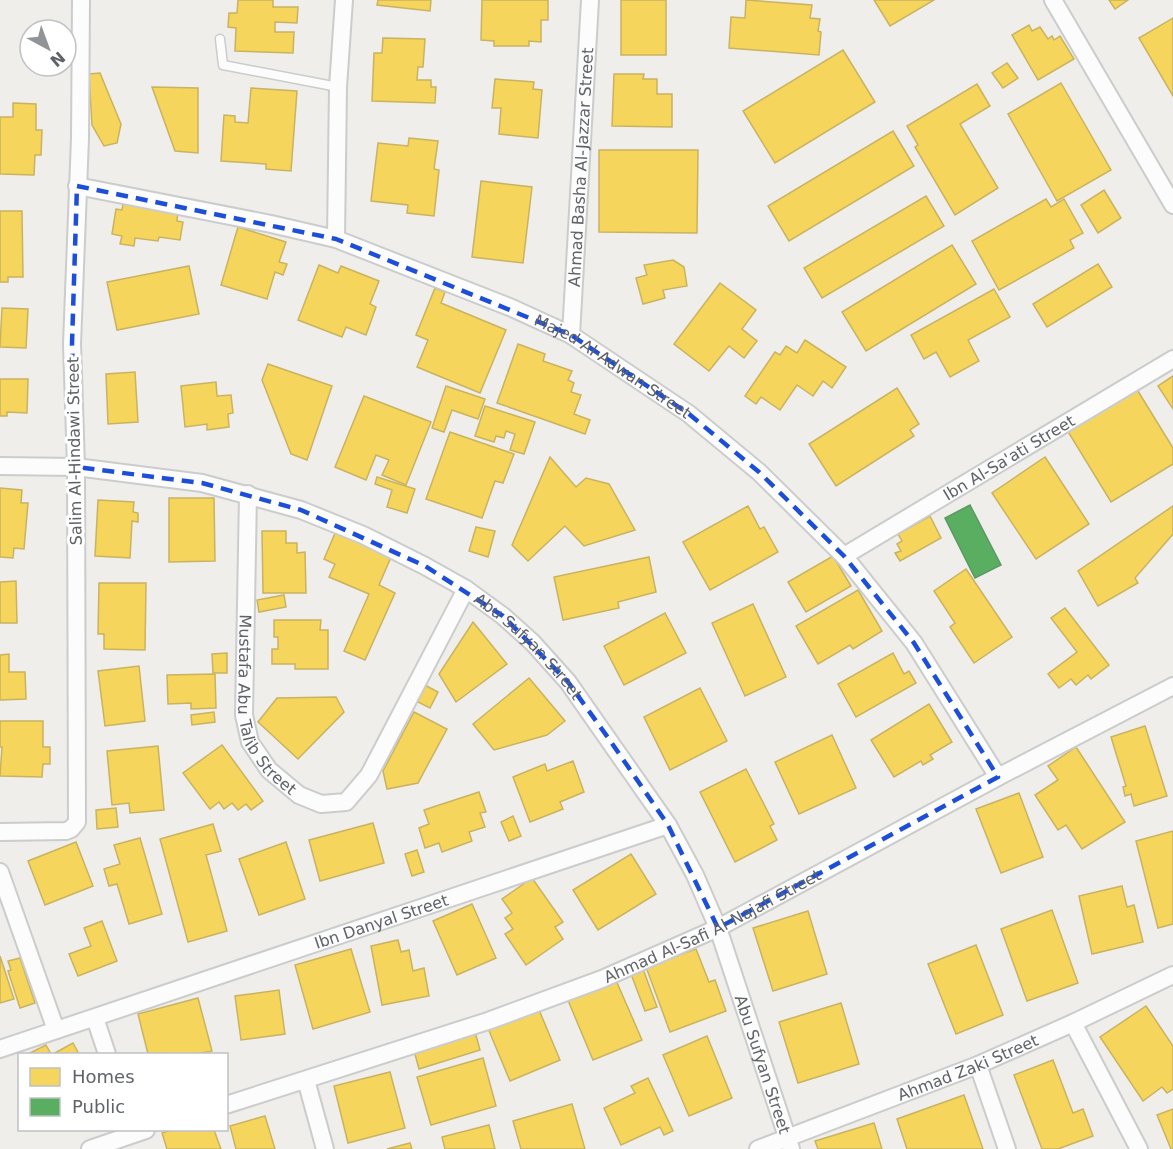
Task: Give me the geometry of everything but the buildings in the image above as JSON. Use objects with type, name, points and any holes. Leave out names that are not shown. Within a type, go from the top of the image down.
[{"type":"street","name":"Salim Al-Hindawi Street","points":[[0,832],[66,831],[77,822],[76,467],[72,344],[80,138],[81,0]]},
{"type":"street","points":[[336,239],[338,87],[344,0]]},
{"type":"street","name":"Ahmad Basha Al-Jazzar Street","points":[[572,335],[590,0]]},
{"type":"street","points":[[1053,0],[1173,205]]},
{"type":"street","name":"Majed Al-Adwan Street","points":[[77,186],[336,239],[512,308],[572,335],[689,414],[759,472],[844,556],[914,643],[998,777]]},
{"type":"street","name":"Ibn Al-Sa'ati Street","points":[[844,556],[1173,359]]},
{"type":"street","name":"Abu Sufyan Street","points":[[0,466],[76,467],[202,483],[248,494],[300,510],[363,535],[466,589],[503,616],[526,636],[561,674],[668,825],[695,875],[718,928],[789,1143]]},
{"type":"street","name":"Mustafa Abu Talib Street","points":[[248,494],[244,716],[250,742],[269,770],[299,795],[321,804],[346,802],[369,775],[466,589]]},
{"type":"street","name":"Ahmad Al-Safi Al-Najafi Street","points":[[228,1104],[489,1022],[602,978],[718,928],[998,777],[1173,687]]},
{"type":"street","name":"Ibn Danyal Street","points":[[0,1049],[668,825]]},
{"type":"street","points":[[0,872],[56,1030]]},
{"type":"street","name":"Ahmad Zaki Street","points":[[758,1149],[789,1143],[978,1065],[1173,975]]},
{"type":"street","points":[[95,1018],[107,1053]]},
{"type":"street","points":[[1073,1023],[1139,1149]]},
{"type":"street","points":[[978,1065],[1007,1149]]},
{"type":"street","points":[[306,1080],[325,1149]]},
{"type":"street","points":[[90,1149],[138,1131]]},
{"type":"lane","points":[[220,39],[224,65],[338,87]]},
{"type":"highlighted area","points":[[77,186],[336,239],[571,335],[689,414],[759,472],[844,556],[914,643],[998,777],[718,928],[668,825],[609,739],[568,682],[503,616],[425,566],[301,510],[202,483],[76,467],[72,344]]}]
